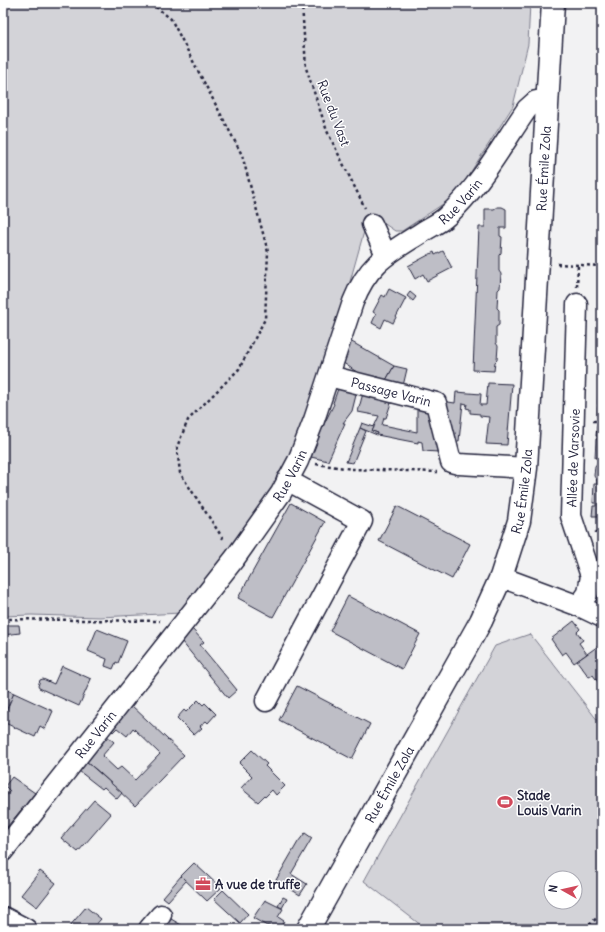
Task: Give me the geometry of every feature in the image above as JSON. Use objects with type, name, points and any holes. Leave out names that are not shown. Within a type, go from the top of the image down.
[{"type":"main road","name":"Rue Émile Zola","points":[[308,929],[481,621],[501,577],[518,521],[526,468],[553,3]]},
{"type":"street","name":"Rue Varin","points":[[3,851],[235,558],[280,493],[298,461],[358,290],[374,265],[386,255],[446,217],[467,196],[527,109],[536,101],[547,101]]},
{"type":"street","points":[[372,224],[386,255]]},
{"type":"street","name":"Allée de Varsovie","points":[[577,304],[571,516],[590,576],[588,593],[579,606]]},
{"type":"street","name":"Passage Varin","points":[[329,376],[436,403],[451,462],[459,464]]},
{"type":"street","points":[[459,464],[526,468]]},
{"type":"street","points":[[266,701],[362,521],[288,480]]},
{"type":"street","points":[[501,577],[579,606],[602,617]]},
{"type":"street","points":[[3,917],[26,929]]},
{"type":"path","points":[[151,3],[172,19],[242,155],[268,252],[265,319],[239,368],[188,420],[177,448],[180,473],[235,558]]},
{"type":"path","name":"Rue du Vast","points":[[302,3],[306,68],[327,131],[372,224]]},
{"type":"path","points":[[552,263],[602,266]]},
{"type":"path","points":[[298,461],[352,468],[452,473],[459,464]]},
{"type":"path","points":[[3,619],[184,622]]},
{"type":"path","points":[[586,929],[602,913]]},
{"type":"shaded area","points":[[3,3],[530,3],[528,44],[513,106],[465,181],[446,202],[402,231],[395,231],[379,220],[365,228],[344,303],[300,433],[281,473],[263,507],[181,613],[100,617],[31,615],[3,616]]},
{"type":"shaded area","name":"Stade Louis Varin","points":[[530,634],[602,726],[602,929],[426,929],[364,881],[495,646]]},
{"type":"building","points":[[497,207],[506,209],[506,228],[500,228],[500,236],[502,237],[501,253],[499,255],[499,271],[501,274],[497,308],[499,310],[499,325],[496,327],[496,343],[498,346],[497,360],[495,362],[494,371],[473,370],[479,227],[485,227],[485,209],[494,209]]},
{"type":"building","points":[[443,251],[452,268],[427,281],[423,274],[415,279],[408,266],[434,252],[435,255]]},
{"type":"building","points":[[389,289],[406,298],[393,323],[385,319],[381,328],[372,323],[376,314],[373,312],[382,295],[385,297]]},
{"type":"building","points":[[410,292],[416,297],[413,301],[407,296]]},
{"type":"building","points":[[350,341],[394,366],[385,382],[364,377],[342,362]]},
{"type":"building","points":[[394,366],[407,369],[403,386],[385,382]]},
{"type":"building","points":[[488,383],[512,384],[507,445],[486,444],[489,417],[470,413],[470,409],[466,408],[467,404],[463,403],[459,441],[451,438],[441,401],[455,403],[456,392],[481,394],[480,405],[486,405]]},
{"type":"building","points":[[599,385],[602,385],[602,404],[598,404]]},
{"type":"building","points":[[339,386],[357,391],[352,411],[343,423],[345,423],[328,461],[311,457],[322,428],[334,404],[333,403]]},
{"type":"building","points":[[363,393],[392,400],[382,425],[417,432],[417,407],[432,412],[438,452],[423,451],[422,442],[418,441],[418,443],[377,435],[378,433],[372,431],[379,416],[358,412]]},
{"type":"building","points":[[598,407],[602,407],[602,417],[597,417]]},
{"type":"building","points":[[362,423],[374,427],[372,431],[378,433],[377,435],[360,428]]},
{"type":"building","points":[[597,426],[602,427],[602,516],[592,516],[593,506],[596,506],[596,503],[593,503],[594,484],[597,484],[594,476],[595,466],[598,462],[598,458],[595,458],[596,439],[599,439],[600,436],[596,436]]},
{"type":"building","points":[[360,428],[366,431],[353,463],[346,462]]},
{"type":"building","points":[[291,503],[325,522],[273,617],[238,598]]},
{"type":"building","points":[[397,506],[470,544],[452,579],[379,541]]},
{"type":"building","points":[[348,596],[420,634],[402,669],[330,631]]},
{"type":"building","points":[[574,621],[580,629],[577,632],[583,640],[579,643],[587,654],[574,663],[566,652],[562,655],[551,639]]},
{"type":"building","points":[[3,625],[19,625],[20,633],[3,635]]},
{"type":"building","points":[[97,629],[127,641],[118,663],[116,662],[113,669],[105,666],[107,659],[88,651]]},
{"type":"building","points":[[192,629],[204,642],[200,645],[237,690],[228,698],[182,642]]},
{"type":"building","points":[[601,644],[601,686],[593,675],[589,677],[577,661]]},
{"type":"building","points":[[62,666],[91,679],[79,706],[39,688],[38,686],[40,680],[43,679],[54,684]]},
{"type":"building","points":[[297,686],[370,724],[352,759],[279,720]]},
{"type":"building","points":[[3,688],[14,693],[8,709],[3,706]]},
{"type":"building","points":[[14,693],[53,711],[45,729],[40,726],[35,737],[3,722],[3,718]]},
{"type":"building","points":[[198,700],[203,705],[205,703],[216,714],[208,723],[206,721],[200,726],[202,728],[194,735],[177,718],[184,710],[186,712]]},
{"type":"building","points":[[130,704],[184,755],[135,806],[86,761],[106,735],[114,742],[102,756],[117,770],[121,767],[135,780],[160,754],[133,728],[127,736],[117,728],[113,732],[110,729]]},
{"type":"building","points":[[252,750],[267,764],[265,766],[285,786],[276,795],[272,790],[258,802],[241,788],[252,776],[239,763]]},
{"type":"building","points":[[86,761],[122,793],[117,799],[104,787],[102,789],[79,771]]},
{"type":"building","points":[[12,777],[35,793],[3,832],[3,799],[10,791],[5,786]]},
{"type":"building","points":[[94,800],[111,814],[78,852],[61,838]]},
{"type":"building","points":[[305,833],[312,838],[291,874],[307,884],[300,895],[276,880],[298,842]]},
{"type":"building","name":"A vue de truffe","points":[[194,863],[221,888],[207,901],[181,876]]},
{"type":"building","points":[[40,871],[56,883],[37,907],[21,895]]},
{"type":"building","points":[[181,876],[186,881],[168,901],[163,897]]},
{"type":"building","points":[[223,890],[248,914],[240,923],[214,899]]},
{"type":"building","points":[[283,897],[287,899],[282,908],[278,906]]},
{"type":"building","points":[[265,900],[283,909],[278,917],[284,921],[279,929],[274,929],[253,918]]},
{"type":"building","points":[[86,907],[101,919],[92,929],[72,929],[69,927]]},
{"type":"building","points":[[166,916],[188,929],[160,929]]},
{"type":"place","name":"Stade Louis Varin","points":[[505,802]]},
{"type":"place","name":"A vue de truffe","points":[[203,884]]}]
